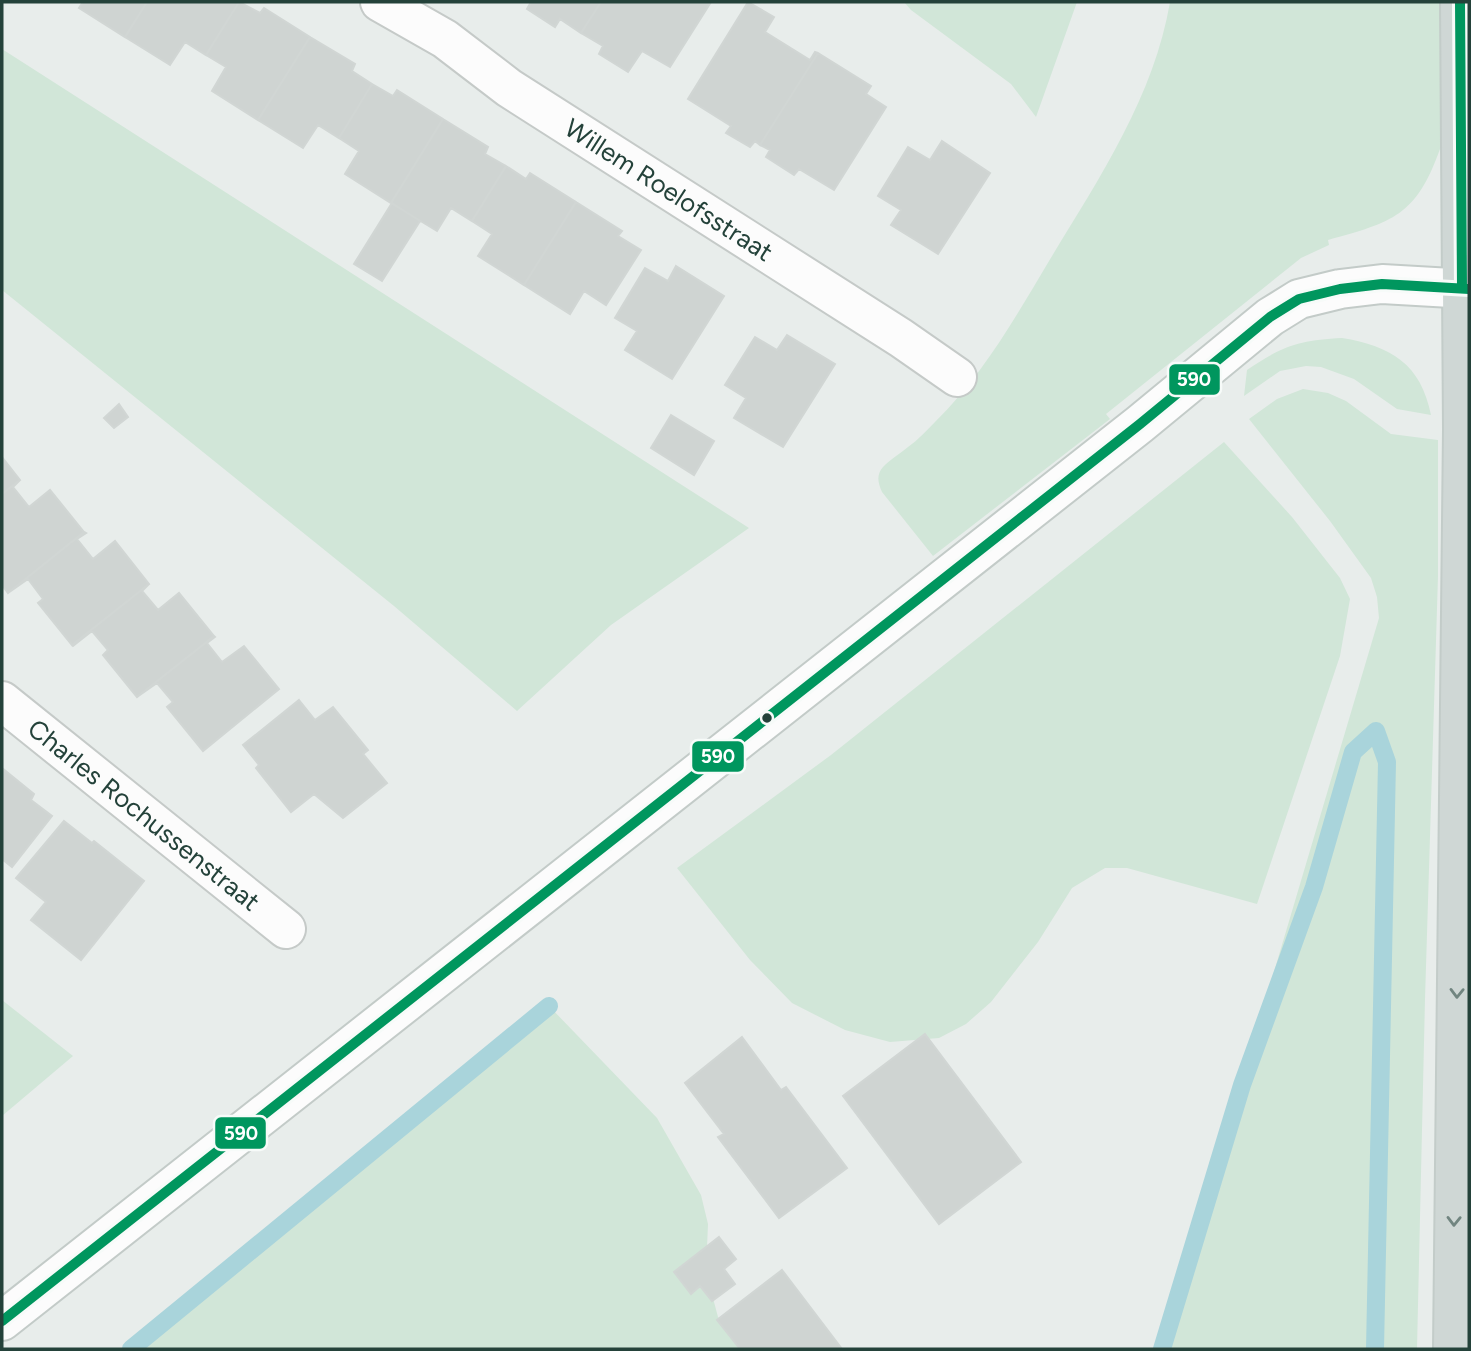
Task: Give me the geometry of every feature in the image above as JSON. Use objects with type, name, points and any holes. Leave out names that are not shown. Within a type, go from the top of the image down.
[{"type":"main road","points":[[1453,1349],[1466,288],[1460,2]]},
{"type":"street","name":"Willem Roelofsstraat","points":[[380,2],[445,38],[509,88],[901,338],[957,377]]},
{"type":"street","points":[[2,1321],[1129,432],[1270,317],[1299,299],[1340,289],[1382,284],[1466,288]]},
{"type":"street","name":"Charles Rochussenstraat","points":[[2,701],[286,929]]},
{"type":"green space","points":[[904,2],[1077,2],[1036,117],[1011,84]]},
{"type":"green space","points":[[1170,2],[1441,2],[1440,149],[1431,171],[1422,189],[1399,213],[1370,228],[1328,240],[1329,245],[1301,258],[1106,414],[1110,419],[933,556],[882,492],[879,473],[885,464],[919,438],[952,404],[1011,325],[1122,137],[1151,71]]},
{"type":"green space","points":[[2,49],[749,528],[611,625],[517,711],[394,606],[2,290]]},
{"type":"green space","points":[[1342,338],[1375,346],[1401,360],[1420,383],[1431,415],[1397,409],[1354,379],[1321,367],[1306,366],[1280,371],[1244,396],[1247,370],[1259,362],[1292,346],[1314,340]]},
{"type":"green space","points":[[1303,389],[1328,393],[1346,401],[1391,434],[1438,440],[1438,576],[1417,1349],[1162,1349],[1379,618],[1377,597],[1371,578],[1330,521],[1249,419],[1277,399]]},
{"type":"green space","points":[[1224,442],[1292,517],[1340,578],[1350,599],[1340,656],[1257,904],[1127,868],[1105,868],[1072,888],[1038,942],[991,1002],[966,1024],[939,1038],[890,1042],[845,1030],[792,1003],[750,960],[677,868],[831,755]]},
{"type":"green space","points":[[2,1000],[73,1056],[2,1116]]},
{"type":"green space","points":[[549,1006],[657,1118],[701,1195],[708,1224],[706,1272],[718,1317],[741,1349],[131,1349]]},
{"type":"building","points":[[83,2],[147,2],[125,37],[79,8]]},
{"type":"building","points":[[147,2],[239,2],[206,55],[185,42],[170,65],[125,37]]},
{"type":"building","points":[[239,2],[260,13],[264,8],[310,37],[258,120],[212,91],[226,67],[206,55]]},
{"type":"building","points":[[531,2],[601,2],[581,33],[560,19],[555,27],[527,9]]},
{"type":"building","points":[[601,2],[711,2],[670,67],[642,51],[628,72],[599,54],[603,46],[581,33]]},
{"type":"building","points":[[748,2],[774,17],[765,32],[810,60],[815,52],[818,53],[760,145],[755,141],[750,147],[726,133],[731,126],[688,99]]},
{"type":"building","points":[[310,37],[355,64],[352,71],[372,84],[339,138],[318,125],[303,148],[258,120]]},
{"type":"building","points":[[818,53],[871,86],[866,94],[886,107],[834,190],[799,169],[794,175],[766,157],[770,150],[760,145]]},
{"type":"building","points":[[372,84],[393,96],[397,90],[443,119],[391,203],[345,174],[359,151],[339,138]]},
{"type":"building","points":[[443,119],[488,147],[485,154],[506,166],[472,221],[451,208],[437,231],[391,203]]},
{"type":"building","points":[[942,141],[990,173],[938,254],[891,225],[901,210],[878,196],[908,147],[930,160]]},
{"type":"building","points":[[506,166],[526,179],[530,173],[576,202],[524,285],[478,256],[492,234],[472,221]]},
{"type":"building","points":[[576,202],[622,231],[618,236],[641,250],[606,305],[584,291],[570,314],[524,285]]},
{"type":"building","points":[[392,203],[420,221],[382,281],[354,264]]},
{"type":"building","points":[[676,266],[724,296],[672,379],[625,350],[637,331],[615,318],[645,268],[668,281]]},
{"type":"building","points":[[787,335],[835,364],[783,447],[734,418],[746,398],[725,385],[755,337],[777,350]]},
{"type":"building","points":[[119,404],[128,417],[114,428],[104,418]]},
{"type":"building","points":[[671,415],[714,441],[694,475],[651,448]]},
{"type":"building","points":[[2,457],[20,480],[2,494]]},
{"type":"building","points":[[20,480],[13,487],[29,507],[50,490],[84,532],[8,593],[2,585],[2,494]]},
{"type":"building","points":[[84,532],[86,533],[77,539],[93,559],[115,541],[149,584],[72,645],[38,603],[43,599],[28,579],[8,593]]},
{"type":"building","points":[[149,584],[142,591],[158,610],[179,593],[214,636],[137,697],[103,655],[108,650],[92,631],[72,645]]},
{"type":"building","points":[[214,636],[207,643],[222,662],[244,646],[279,689],[203,751],[167,707],[173,702],[157,683],[137,697]]},
{"type":"building","points":[[299,700],[315,720],[333,707],[368,750],[363,754],[387,783],[343,818],[314,794],[291,812],[256,768],[259,765],[243,745]]},
{"type":"building","points":[[2,768],[34,794],[31,800],[52,816],[12,867],[2,859]]},
{"type":"building","points":[[64,821],[144,881],[81,960],[31,920],[46,902],[16,878]]},
{"type":"building","points":[[925,1034],[1021,1162],[939,1224],[843,1096]]},
{"type":"building","points":[[742,1037],[781,1090],[786,1087],[847,1168],[779,1218],[718,1137],[724,1134],[685,1083]]},
{"type":"building","points":[[719,1237],[736,1259],[724,1269],[735,1284],[712,1301],[700,1286],[691,1294],[674,1272]]},
{"type":"building","points":[[782,1270],[842,1349],[740,1349],[717,1320]]},
{"type":"waterway","points":[[1162,1349],[1242,1085],[1314,887],[1353,752],[1376,731],[1387,762],[1375,1349]]},
{"type":"waterway","points":[[131,1349],[549,1006]]},
{"type":"transit line","name":"590","points":[[1460,2],[1462,288]]},
{"type":"transit line","name":"590","points":[[2,1321],[1140,424],[1270,317],[1299,299],[1340,289],[1382,284],[1469,289]]}]
